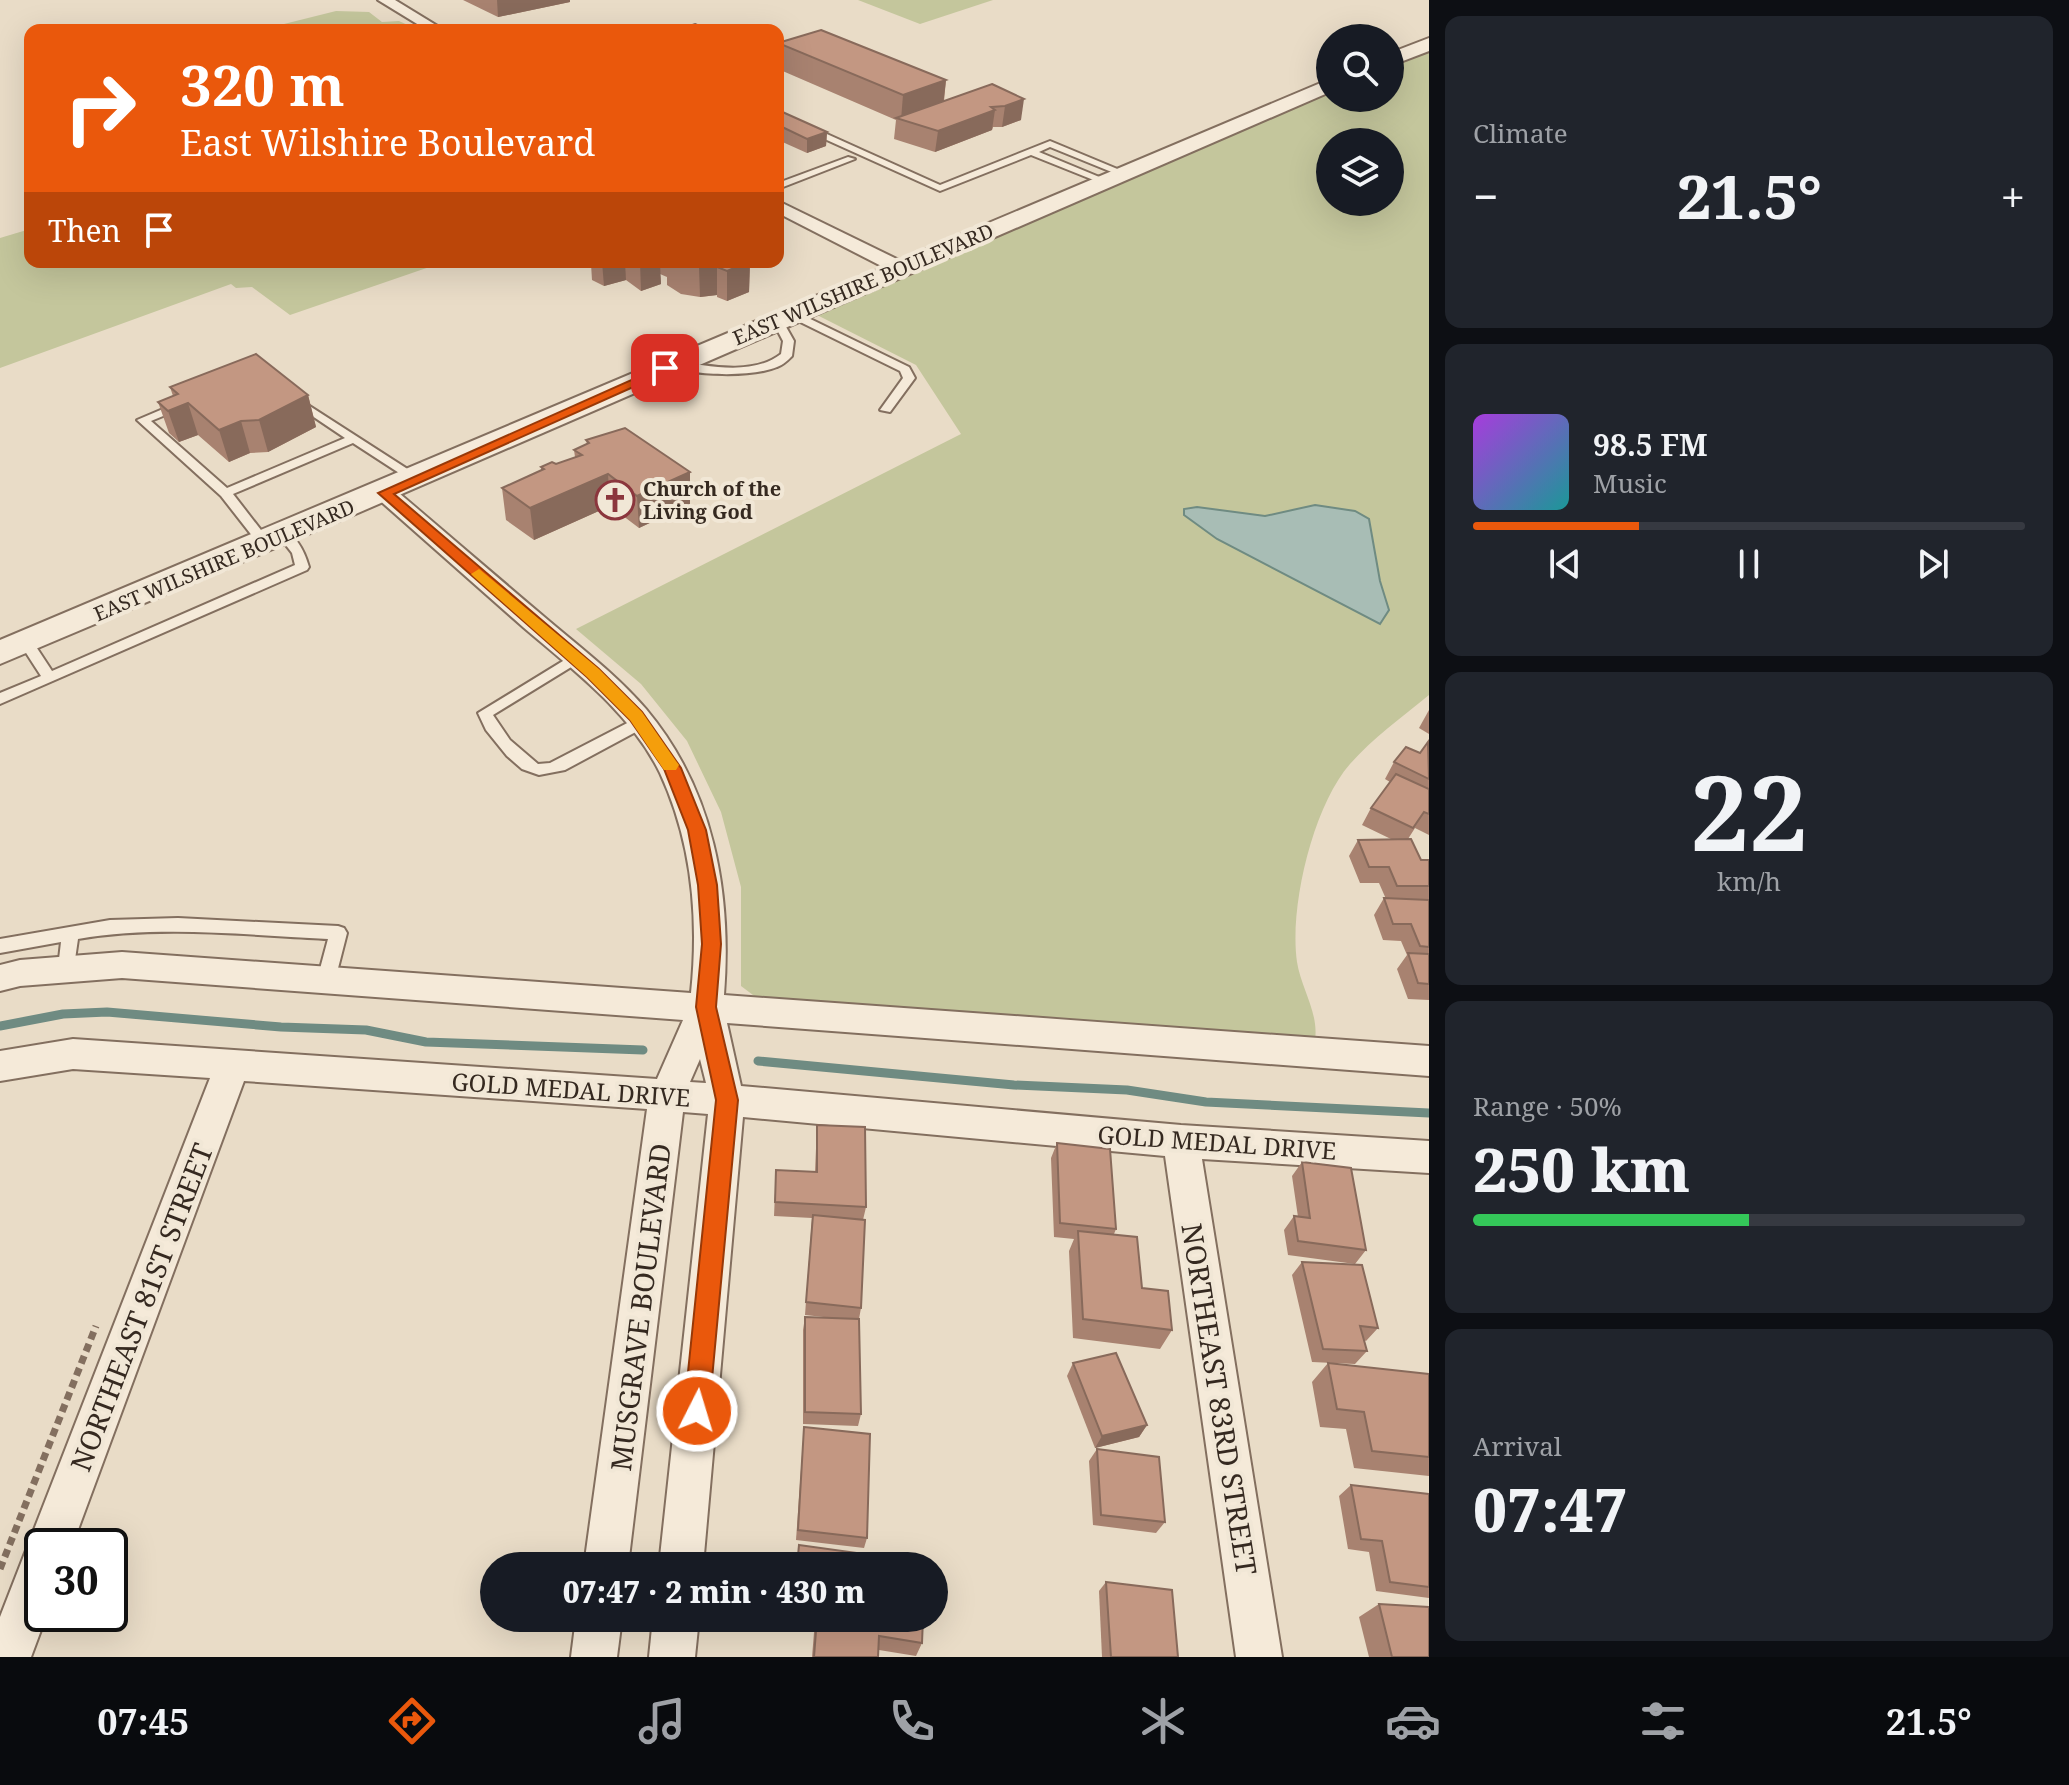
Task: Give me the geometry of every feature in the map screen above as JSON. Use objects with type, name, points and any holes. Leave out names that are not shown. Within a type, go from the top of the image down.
[{"type":"street","points":[[385,0],[427,24]]},
{"type":"street","points":[[1404,54],[1429,44]]},
{"type":"street","name":"EAST WILSHIRE BOULEVARD","points":[[13,648],[385,493],[675,364],[1316,91]]},
{"type":"street","points":[[784,209],[900,268]]},
{"type":"street","name":"MUSGRAVE BOULEVARD","points":[[385,493],[576,658],[640,723],[672,768],[697,830],[707,885],[712,944],[706,1007],[727,1100],[682,1552]]},
{"type":"street","points":[[0,978],[20,973],[122,965],[1429,1061]]},
{"type":"street","name":"MUSGRAVE BOULEVARD","points":[[608,1552],[667,1095],[706,1007]]},
{"type":"street","name":"GOLD MEDAL DRIVE","points":[[0,1066],[73,1054],[667,1095],[1181,1141],[1429,1157]]},
{"type":"street","name":"NORTHEAST 81ST STREET","points":[[57,1528],[232,1067]]},
{"type":"street","name":"NORTHEAST 83RD STREET","points":[[1181,1141],[1259,1657]]},
{"type":"street","points":[[8,1657],[24,1614]]},
{"type":"street","points":[[594,1657],[597,1632]]},
{"type":"street","points":[[672,1657],[675,1632]]},
{"type":"lane","points":[[784,118],[940,188],[1050,144],[1113,177]]},
{"type":"lane","points":[[1032,152],[1113,177]]},
{"type":"lane","points":[[784,184],[851,159]]},
{"type":"lane","points":[[675,364],[733,372],[767,367],[781,360],[789,351],[790,336],[785,317]]},
{"type":"lane","points":[[785,317],[905,369],[909,378],[886,410]]},
{"type":"lane","points":[[287,394],[417,479]]},
{"type":"lane","points":[[0,699],[302,567],[298,552],[274,539],[143,420],[187,403]]},
{"type":"lane","points":[[225,493],[355,438]]},
{"type":"lane","points":[[13,648],[49,677]]},
{"type":"lane","points":[[576,658],[485,713],[499,737],[532,768],[546,769],[560,766],[640,723]]},
{"type":"lane","points":[[0,946],[110,927],[178,925],[338,933],[326,980]]},
{"type":"lane","points":[[67,968],[70,933]]},
{"type":"path","points":[[0,1569],[99,1318]]},
{"type":"green space","points":[[858,0],[993,0],[920,24]]},
{"type":"green space","points":[[336,11],[369,12],[382,22],[399,21],[406,24],[284,24]]},
{"type":"green space","points":[[1429,49],[1429,695],[1350,764],[1337,782],[1315,831],[1300,886],[1295,939],[1299,972],[1316,1030],[1315,1040],[761,1001],[741,986],[741,887],[721,812],[687,741],[641,684],[576,629],[961,434],[916,365],[817,315],[909,271],[1316,97],[1316,112],[1404,112],[1404,60]]},
{"type":"green space","points":[[24,231],[24,268],[427,268],[290,315],[252,287],[236,288],[231,284],[0,368],[0,238]]},
{"type":"shaded area","points":[[1315,505],[1355,511],[1369,519],[1380,581],[1389,610],[1380,624],[1217,539],[1184,515],[1184,509],[1197,507],[1265,516]]},
{"type":"building","points":[[821,30],[946,80],[903,95],[784,45],[784,41]]},
{"type":"building","points":[[992,84],[1024,99],[991,107],[995,110],[938,131],[896,118]]},
{"type":"building","points":[[784,113],[827,132],[807,139],[784,128]]},
{"type":"building","points":[[256,354],[308,395],[259,420],[241,421],[219,430],[188,403],[168,411],[158,402],[178,394],[170,387]]},
{"type":"building","points":[[625,428],[690,472],[637,496],[608,474],[530,508],[502,488],[544,469],[541,467],[552,462],[556,464],[582,455],[574,450],[589,443],[586,440]]},
{"type":"building","points":[[1428,742],[1429,779],[1394,762],[1406,747],[1420,753]]},
{"type":"building","points":[[1396,774],[1429,789],[1429,814],[1424,812],[1413,828],[1371,808]]},
{"type":"building","points":[[1411,839],[1421,860],[1429,860],[1429,886],[1397,886],[1389,867],[1369,867],[1358,840]]},
{"type":"building","points":[[1384,898],[1429,900],[1429,947],[1420,946],[1411,924],[1393,924]]},
{"type":"building","points":[[1408,953],[1429,954],[1429,984],[1418,983]]},
{"type":"building","points":[[817,1125],[865,1127],[866,1207],[775,1202],[776,1170],[817,1172]]},
{"type":"building","points":[[1057,1143],[1110,1149],[1116,1229],[1060,1223]]},
{"type":"building","points":[[1302,1162],[1351,1168],[1366,1250],[1298,1241],[1294,1216],[1310,1218]]},
{"type":"building","points":[[813,1215],[865,1220],[861,1308],[806,1302]]},
{"type":"building","points":[[1078,1231],[1137,1237],[1142,1288],[1168,1291],[1172,1330],[1083,1319]]},
{"type":"building","points":[[1302,1262],[1362,1265],[1378,1328],[1360,1326],[1367,1351],[1323,1349]]},
{"type":"building","points":[[805,1317],[859,1319],[861,1414],[805,1412]]},
{"type":"building","points":[[1116,1353],[1147,1425],[1102,1436],[1073,1363]]},
{"type":"building","points":[[1328,1363],[1429,1374],[1429,1457],[1372,1451],[1364,1412],[1337,1409]]},
{"type":"building","points":[[804,1427],[870,1434],[867,1538],[798,1530]]},
{"type":"building","points":[[1097,1449],[1159,1457],[1165,1522],[1101,1515]]},
{"type":"building","points":[[1351,1485],[1429,1494],[1429,1587],[1390,1582],[1382,1541],[1361,1539]]},
{"type":"building","points":[[799,1545],[850,1552],[798,1552]]},
{"type":"building","points":[[1106,1582],[1172,1590],[1178,1657],[1111,1657]]},
{"type":"building","points":[[1379,1604],[1429,1607],[1429,1657],[1392,1657]]},
{"type":"building","points":[[816,1632],[922,1632],[922,1643],[879,1636],[878,1657],[814,1657]]},
{"type":"waterway","points":[[0,1026],[63,1014],[107,1012],[281,1027],[366,1030],[426,1042],[643,1050]]},
{"type":"waterway","points":[[758,1061],[1014,1085],[1127,1090],[1206,1102],[1429,1113]]},
{"type":"slow traffic","points":[[479,574],[593,673],[636,716],[670,765]]},
{"type":"place","name":"Church of the Living God","points":[[615,500]]},
{"type":"route","points":[[665,368],[385,493],[593,673],[636,716],[672,768],[697,830],[707,885],[712,944],[706,1007],[727,1100],[697,1411]]}]
